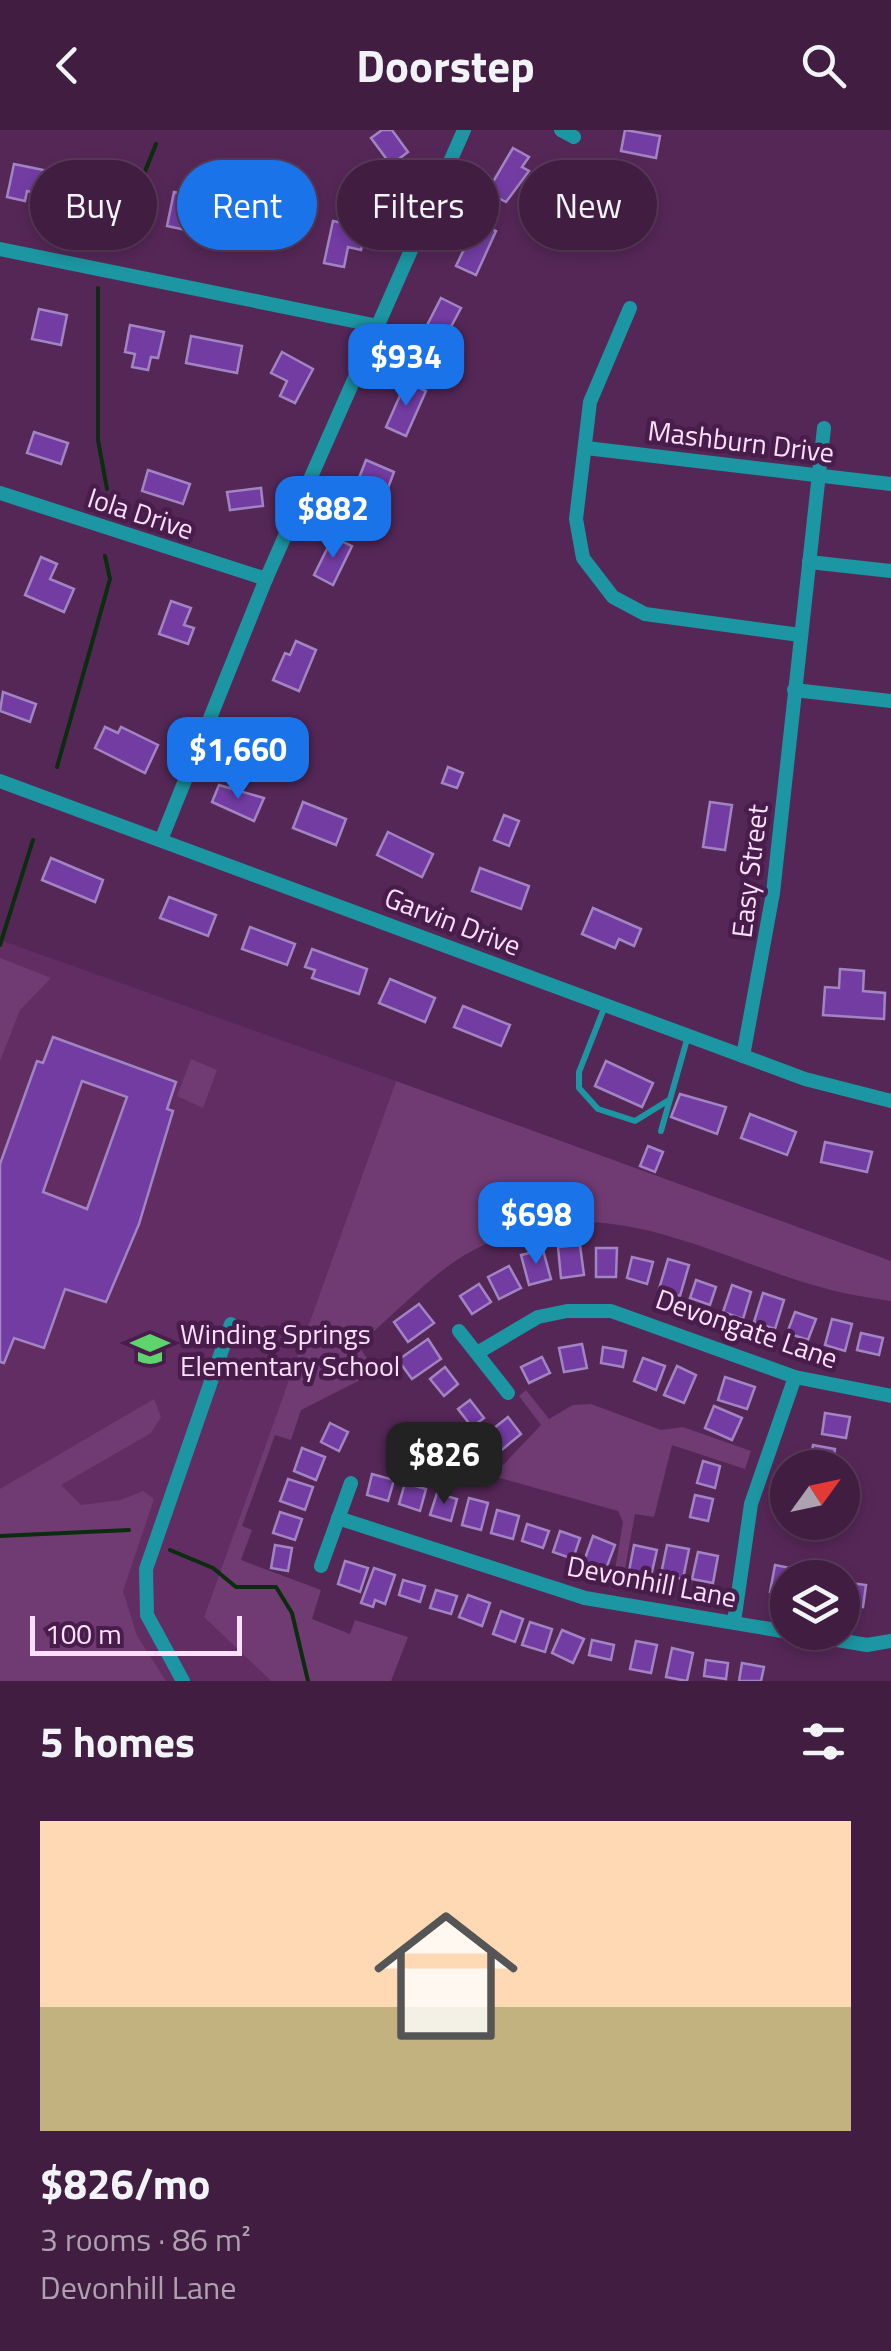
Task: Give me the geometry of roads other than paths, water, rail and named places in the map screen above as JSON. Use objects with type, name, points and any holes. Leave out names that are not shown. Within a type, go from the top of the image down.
[{"type":"street","points":[[160,840],[266,579],[464,130]]},
{"type":"street","points":[[0,248],[378,326]]},
{"type":"street","points":[[630,308],[594,390],[578,539],[589,569],[613,597],[656,618],[800,634]]},
{"type":"street","name":"Easy Street","points":[[743,1056],[764,961],[824,428]]},
{"type":"street","name":"Mashburn Drive","points":[[586,448],[891,484]]},
{"type":"street","name":"Iola Drive","points":[[0,493],[266,579]]},
{"type":"street","points":[[809,562],[891,571]]},
{"type":"street","points":[[794,690],[891,701]]},
{"type":"street","name":"Garvin Drive","points":[[0,781],[827,1087],[891,1101]]},
{"type":"street","name":"Devongate Lane","points":[[477,1353],[538,1317],[590,1310],[633,1316],[795,1377],[891,1396]]},
{"type":"street","points":[[183,1681],[169,1663],[147,1615],[146,1570],[231,1324]]},
{"type":"street","points":[[459,1331],[508,1393]]},
{"type":"street","points":[[734,1622],[751,1504],[795,1377]]},
{"type":"street","points":[[321,1566],[351,1484]]},
{"type":"street","name":"Devonhill Lane","points":[[338,1518],[585,1598],[770,1629]]},
{"type":"street","name":"Devonhill Lane","points":[[860,1644],[891,1640]]},
{"type":"lane","points":[[606,1005],[579,1072],[579,1088],[598,1109],[636,1120],[669,1100]]},
{"type":"lane","points":[[661,1131],[688,1036]]},
{"type":"waterway","points":[[150,160],[156,144]]},
{"type":"waterway","points":[[98,288],[98,440],[107,489]]},
{"type":"waterway","points":[[57,767],[110,579],[105,556]]},
{"type":"waterway","points":[[0,945],[33,840]]},
{"type":"waterway","points":[[0,1536],[129,1530]]},
{"type":"waterway","points":[[170,1550],[213,1568],[236,1587],[276,1587],[292,1613],[308,1681]]},
{"type":"place","name":"Winding Springs Elementary School","points":[[150,1349]]}]
